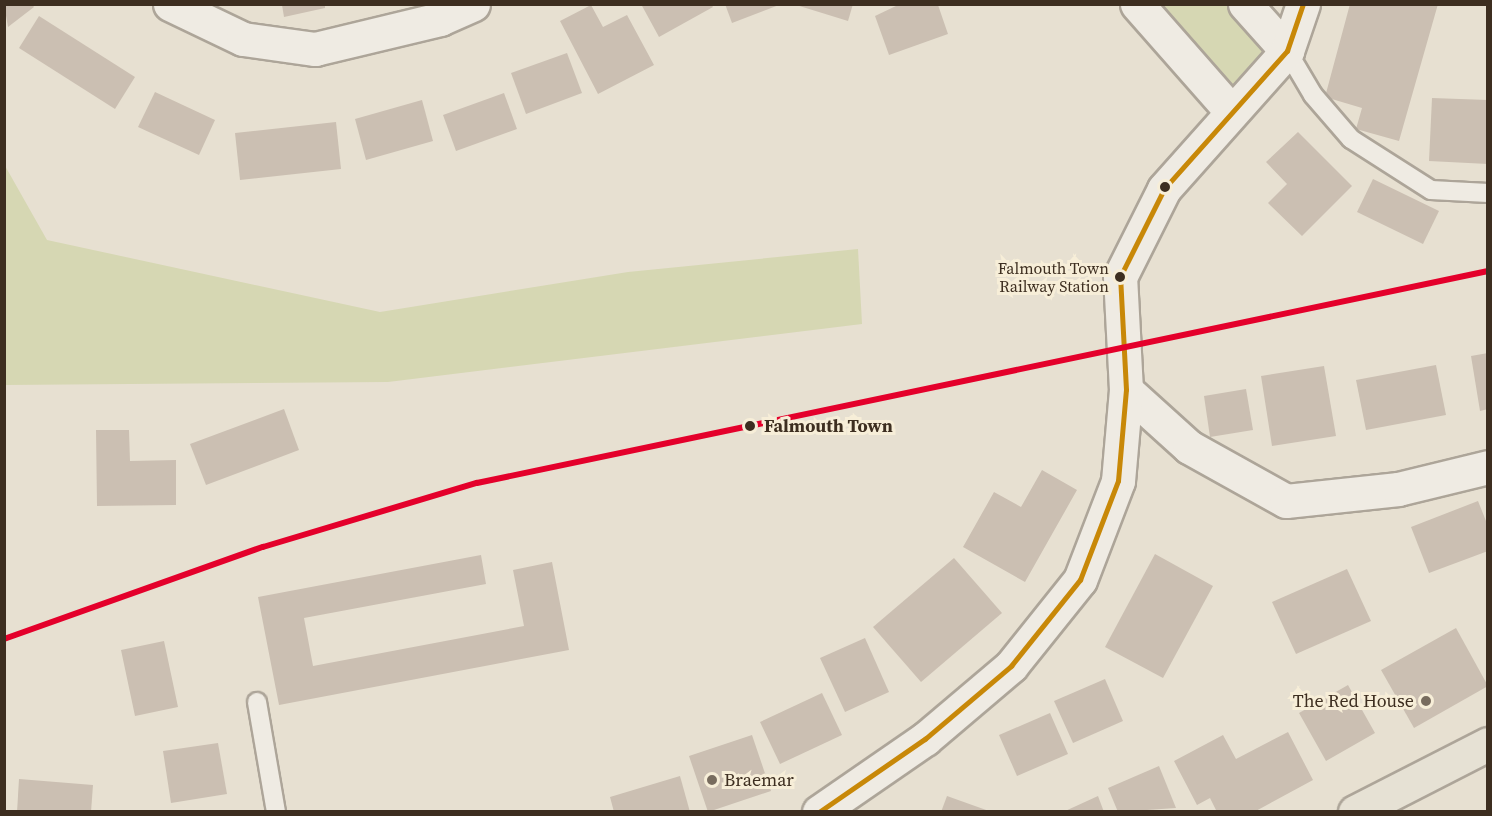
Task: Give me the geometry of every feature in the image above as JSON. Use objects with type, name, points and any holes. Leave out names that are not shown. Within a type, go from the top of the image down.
[{"type":"main road","points":[[1355,812],[1488,744]]},
{"type":"street","points":[[170,4],[243,39],[315,49],[440,20],[473,4]]},
{"type":"street","points":[[1137,4],[1230,110]]},
{"type":"street","points":[[1245,4],[1287,51]]},
{"type":"street","points":[[819,812],[925,739],[1011,666],[1080,580],[1118,481],[1126,390],[1119,277],[1164,189],[1230,110],[1287,51],[1303,4]]},
{"type":"street","points":[[1126,390],[1189,447],[1286,501],[1398,489],[1488,467]]},
{"type":"lane","points":[[1287,51],[1313,95],[1351,139],[1431,190],[1488,193]]},
{"type":"lane","points":[[258,702],[276,812]]},
{"type":"green space","points":[[1146,5],[1239,5],[1281,51],[1230,100]]},
{"type":"green space","points":[[4,164],[47,240],[380,312],[628,272],[858,249],[862,324],[388,382],[5,385]]},
{"type":"building","points":[[4,4],[32,4],[34,7],[8,27]]},
{"type":"building","points":[[641,4],[711,4],[713,7],[659,37]]},
{"type":"building","points":[[725,4],[779,4],[779,5],[732,23]]},
{"type":"building","points":[[793,4],[853,4],[848,21]]},
{"type":"building","points":[[1350,4],[1438,4],[1399,141],[1356,129],[1362,108],[1325,97]]},
{"type":"building","points":[[282,5],[325,5],[325,8],[284,17]]},
{"type":"building","points":[[591,5],[603,27],[627,15],[654,65],[598,94],[560,21]]},
{"type":"building","points":[[898,5],[938,5],[948,34],[889,55],[875,16]]},
{"type":"building","points":[[39,16],[135,77],[115,109],[19,48]]},
{"type":"building","points":[[567,53],[582,93],[526,114],[511,73]]},
{"type":"building","points":[[155,92],[215,120],[199,155],[138,127]]},
{"type":"building","points":[[504,93],[517,129],[456,151],[443,115]]},
{"type":"building","points":[[1432,98],[1488,100],[1488,164],[1429,161]]},
{"type":"building","points":[[422,100],[433,141],[366,160],[355,119]]},
{"type":"building","points":[[336,122],[341,169],[240,180],[235,133]]},
{"type":"building","points":[[1298,132],[1352,186],[1302,236],[1268,203],[1287,184],[1266,162]]},
{"type":"building","points":[[1373,179],[1439,211],[1423,244],[1357,212]]},
{"type":"building","points":[[1488,353],[1488,409],[1480,411],[1471,356]]},
{"type":"building","points":[[1436,365],[1446,415],[1366,430],[1356,380]]},
{"type":"building","points":[[1324,366],[1336,436],[1272,446],[1261,376]]},
{"type":"building","points":[[1246,389],[1253,430],[1210,437],[1204,396]]},
{"type":"building","points":[[284,409],[299,450],[206,485],[190,444]]},
{"type":"building","points":[[96,430],[129,430],[130,461],[176,460],[176,505],[97,506]]},
{"type":"building","points":[[1042,470],[1077,490],[1025,582],[963,547],[994,492],[1021,507]]},
{"type":"building","points":[[1478,501],[1488,526],[1488,551],[1429,573],[1411,527]]},
{"type":"building","points":[[1155,554],[1213,586],[1163,678],[1105,647]]},
{"type":"building","points":[[481,555],[486,584],[304,618],[313,666],[524,626],[513,570],[552,562],[569,650],[279,705],[258,597]]},
{"type":"building","points":[[954,558],[1002,613],[921,682],[873,627]]},
{"type":"building","points":[[1347,569],[1371,621],[1296,654],[1272,602]]},
{"type":"building","points":[[1456,628],[1488,686],[1414,728],[1381,670]]},
{"type":"building","points":[[865,638],[889,692],[845,712],[820,658]]},
{"type":"building","points":[[164,641],[178,707],[135,716],[121,650]]},
{"type":"building","points":[[1105,679],[1123,721],[1073,743],[1054,701]]},
{"type":"building","points":[[1348,685],[1375,733],[1326,761],[1299,713]]},
{"type":"building","points":[[822,693],[842,735],[780,764],[760,722]]},
{"type":"building","points":[[1050,713],[1068,754],[1017,776],[999,735]]},
{"type":"building","points":[[1288,732],[1313,780],[1254,812],[1217,812],[1210,798],[1197,805],[1174,761],[1223,735],[1236,759]]},
{"type":"building","points":[[752,735],[771,791],[708,812],[689,756]]},
{"type":"building","points":[[218,743],[227,794],[171,803],[163,751]]},
{"type":"building","points":[[1159,766],[1176,808],[1118,812],[1108,788]]},
{"type":"building","points":[[680,776],[690,812],[614,812],[610,797]]},
{"type":"building","points":[[19,779],[93,785],[91,812],[17,812]]},
{"type":"building","points":[[947,796],[989,811],[989,812],[941,812]]},
{"type":"building","points":[[1098,796],[1104,812],[1063,812]]},
{"type":"transit line","points":[[819,812],[925,739],[1011,666],[1080,580],[1118,481],[1126,390],[1120,277],[1164,189],[1287,51],[1303,4]]},
{"type":"transit line","points":[[4,639],[263,547],[477,483],[1488,271]]},
{"type":"place","name":"Falmouth Town Railway Station","points":[[1120,277]]},
{"type":"place","name":"Falmouth Town","points":[[750,426]]},
{"type":"place","name":"The Red House","points":[[1426,701]]},
{"type":"place","name":"Braemar","points":[[712,780]]}]
